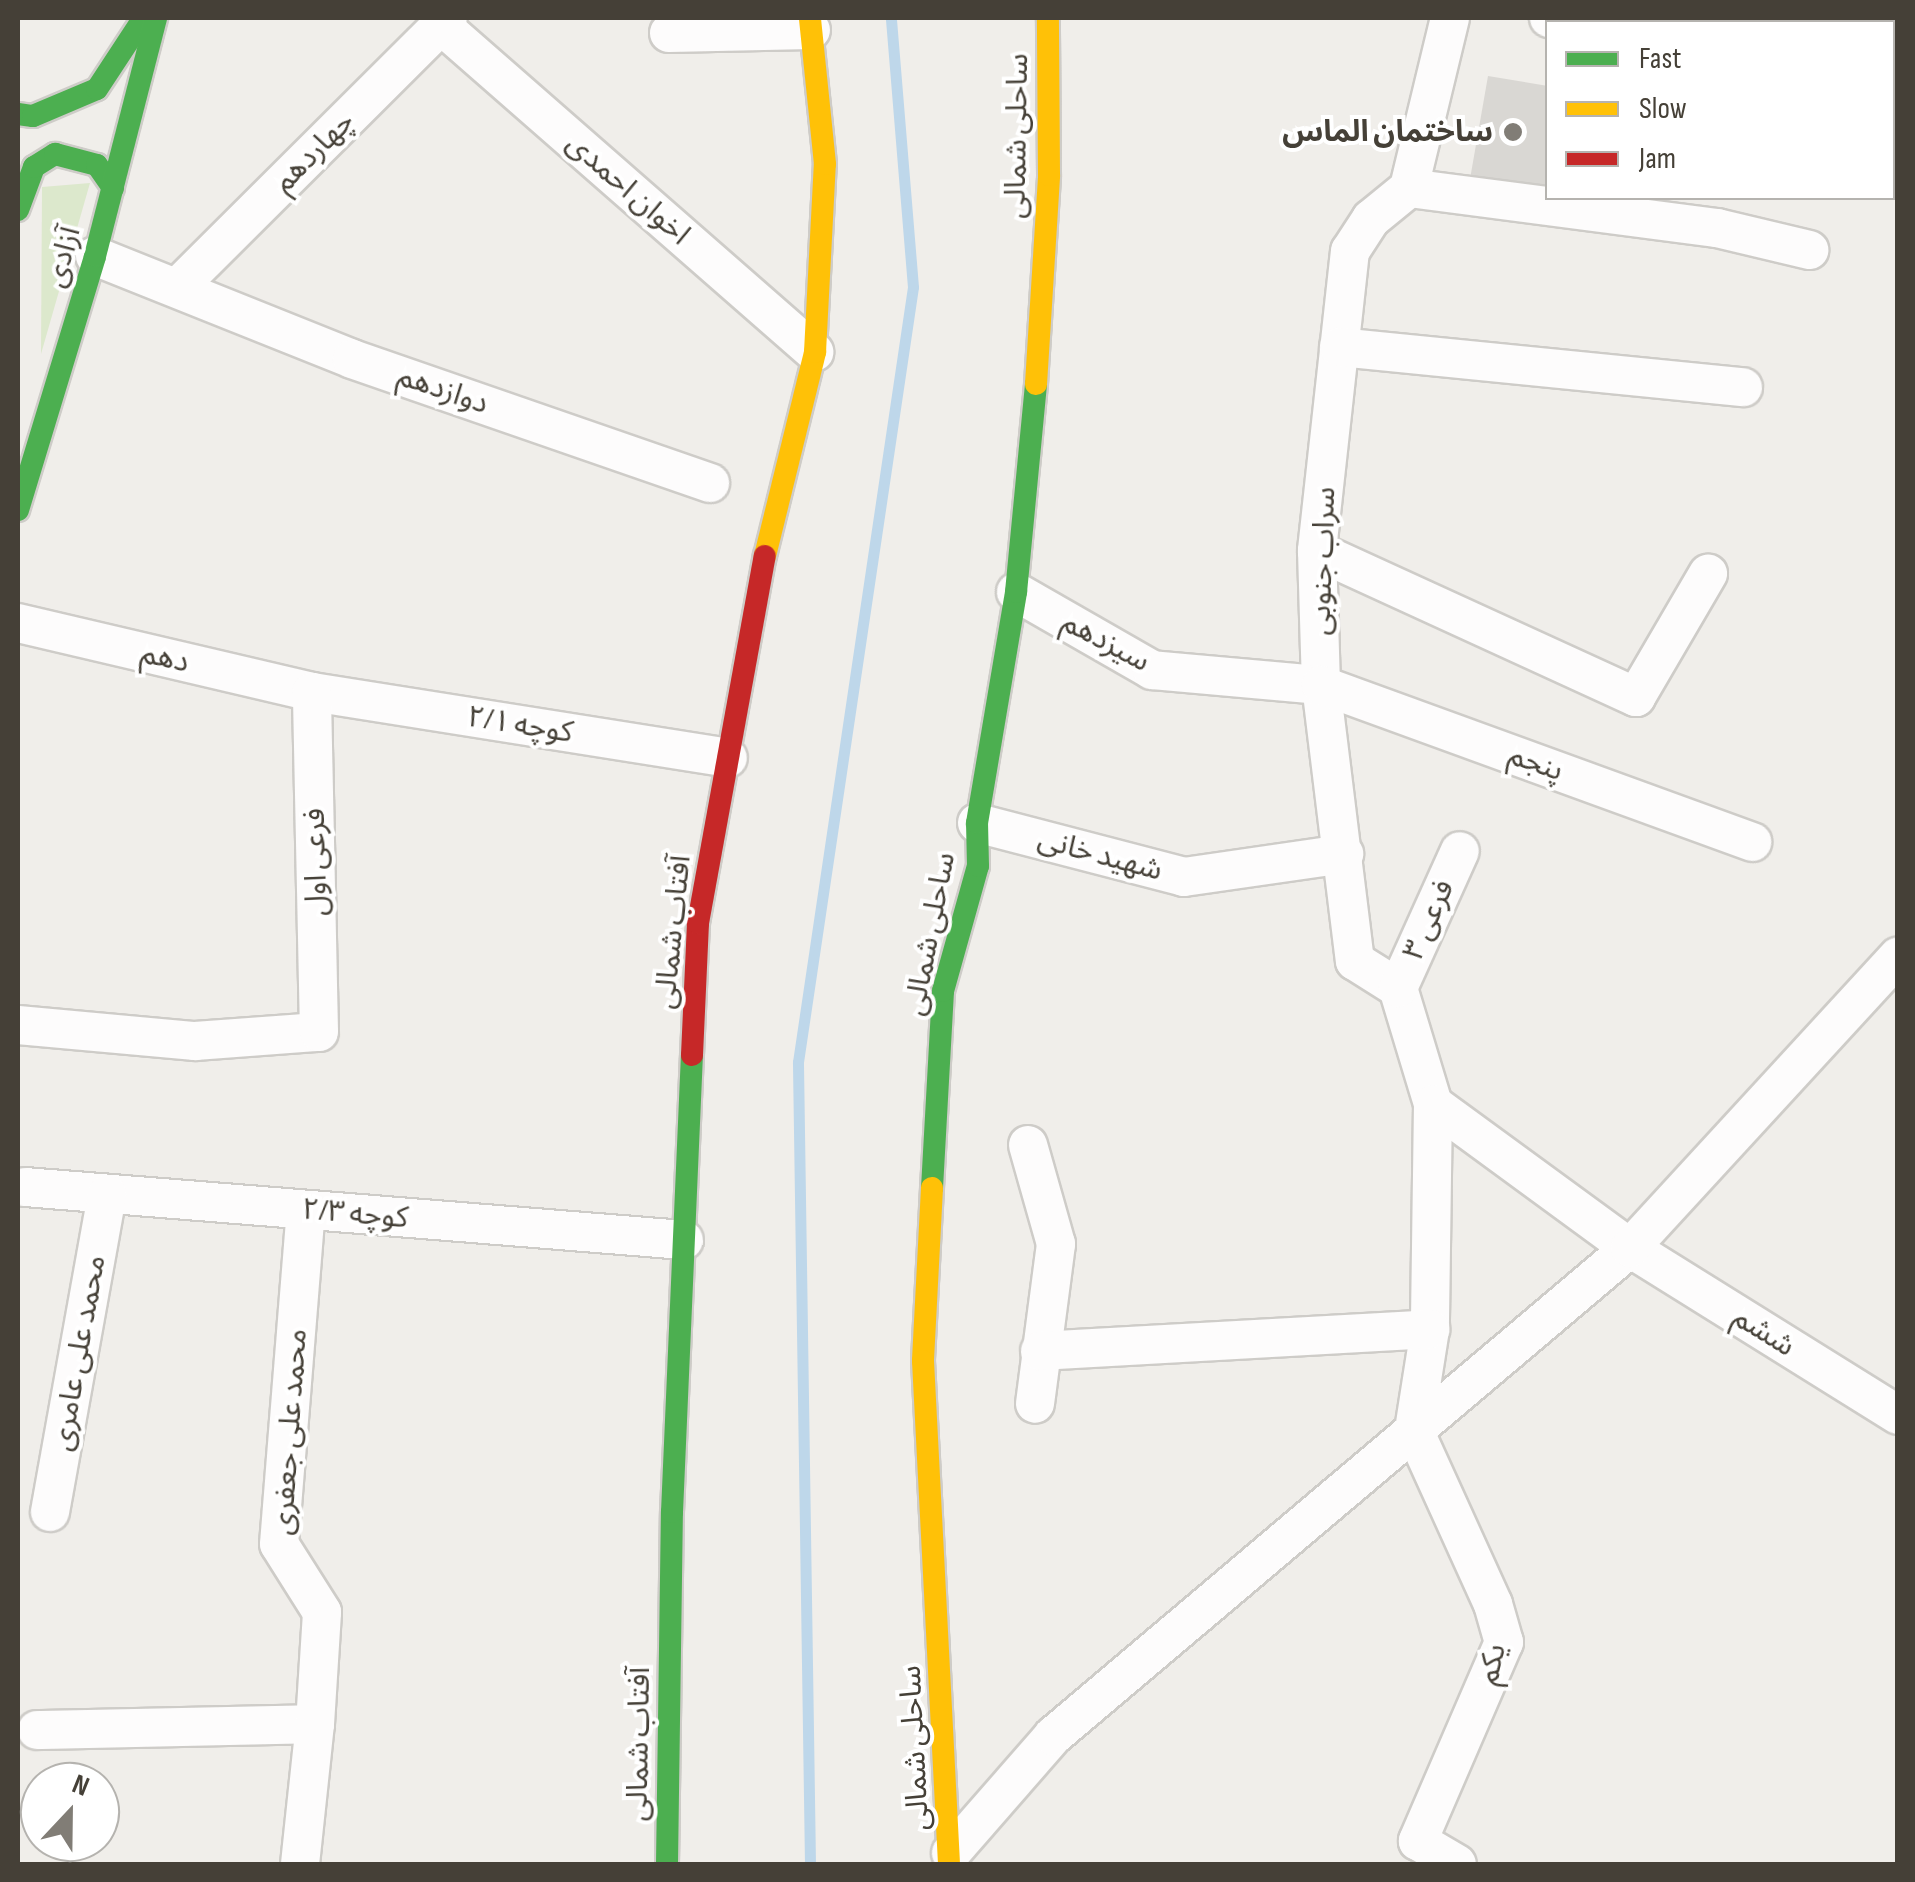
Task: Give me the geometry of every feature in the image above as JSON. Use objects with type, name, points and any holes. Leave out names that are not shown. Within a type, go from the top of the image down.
[{"type":"street","points":[[18,114],[34,116],[97,89],[144,18]]},
{"type":"street","name":"آزادی","points":[[18,510],[95,256],[156,18]]},
{"type":"street","name":"ساحلی شمالی","points":[[950,1859],[923,1361],[944,992],[978,866],[977,822],[1016,592],[1049,174],[1048,18]]},
{"type":"street","points":[[1450,18],[1409,188],[1722,213],[1810,250]]},
{"type":"street","name":"چهاردهم","points":[[180,285],[445,22]]},
{"type":"street","name":"اخوان احمدی","points":[[445,22],[814,352]]},
{"type":"street","points":[[668,33],[811,24]]},
{"type":"street","name":"آفتاب شمالی","points":[[667,1864],[684,1240],[698,923],[766,552],[814,352],[825,164],[811,24]]},
{"type":"street","points":[[18,210],[34,167],[55,154],[98,165],[112,188]]},
{"type":"street","name":"سراب جنوبی","points":[[1398,988],[1355,962],[1321,685],[1317,551],[1350,250],[1371,219],[1409,188]]},
{"type":"street","name":"دوازدهم","points":[[95,256],[180,285],[352,359],[710,483]]},
{"type":"street","points":[[1339,347],[1742,388]]},
{"type":"street","points":[[1317,551],[1636,696],[1708,574]]},
{"type":"street","name":"سیزدهم","points":[[1016,592],[1152,670],[1321,685]]},
{"type":"street","name":"دهم","points":[[18,623],[312,692]]},
{"type":"street","name":"پنجم","points":[[1321,685],[1752,842]]},
{"type":"street","name":"کوچه ۲/۱","points":[[312,692],[728,758]]},
{"type":"street","name":"فرعی اول","points":[[18,1024],[195,1041],[319,1032],[312,692]]},
{"type":"street","name":"شهید خانی","points":[[977,822],[1184,877],[1344,854]]},
{"type":"street","name":"فرعی ۳","points":[[1398,988],[1460,852]]},
{"type":"street","points":[[950,1859],[1053,1736],[1630,1248],[1898,957]]},
{"type":"street","points":[[1398,988],[1432,1104],[1430,1329],[1414,1430]]},
{"type":"street","points":[[1432,1104],[1630,1248]]},
{"type":"street","points":[[1028,1146],[1056,1244],[1035,1404]]},
{"type":"street","name":"کوچه ۲/۳","points":[[25,1187],[684,1240]]},
{"type":"street","name":"محمد علی عامری","points":[[50,1512],[106,1194]]},
{"type":"street","name":"محمد علی جعفری","points":[[300,1864],[322,1612],[278,1544],[306,1210]]},
{"type":"street","name":"ششم","points":[[1630,1248],[1898,1415]]},
{"type":"street","points":[[1040,1351],[1430,1329]]},
{"type":"street","name":"یکم","points":[[1414,1430],[1504,1642],[1418,1841],[1458,1864]]},
{"type":"street","points":[[36,1730],[315,1724]]},
{"type":"green space","points":[[90,183],[41,354],[42,187]]},
{"type":"building","name":"ساختمان الماس","points":[[1488,76],[1545,86],[1545,192],[1470,179]]},
{"type":"waterway","points":[[810,1864],[798,1062],[913,287],[891,18]]},
{"type":"traffic: fast","points":[[18,510],[95,256],[156,18]]},
{"type":"traffic: fast","points":[[18,114],[33,116],[97,89],[139,25]]},
{"type":"traffic: fast","points":[[18,210],[34,167],[55,154],[97,165],[113,188]]},
{"type":"traffic: fast","points":[[932,1188],[943,991],[978,866],[977,823],[1016,592],[1036,384]]},
{"type":"traffic: fast","points":[[667,1864],[672,1512],[692,1055]]},
{"type":"traffic: slow","points":[[765,556],[815,352],[825,164],[810,18]]},
{"type":"traffic: slow","points":[[1036,384],[1049,175],[1048,18]]},
{"type":"traffic: slow","points":[[932,1188],[923,1361],[949,1864]]},
{"type":"traffic: jam","points":[[692,1055],[698,923],[765,556]]},
{"type":"place","name":"ساختمان الماس","points":[[1513,132]]}]
